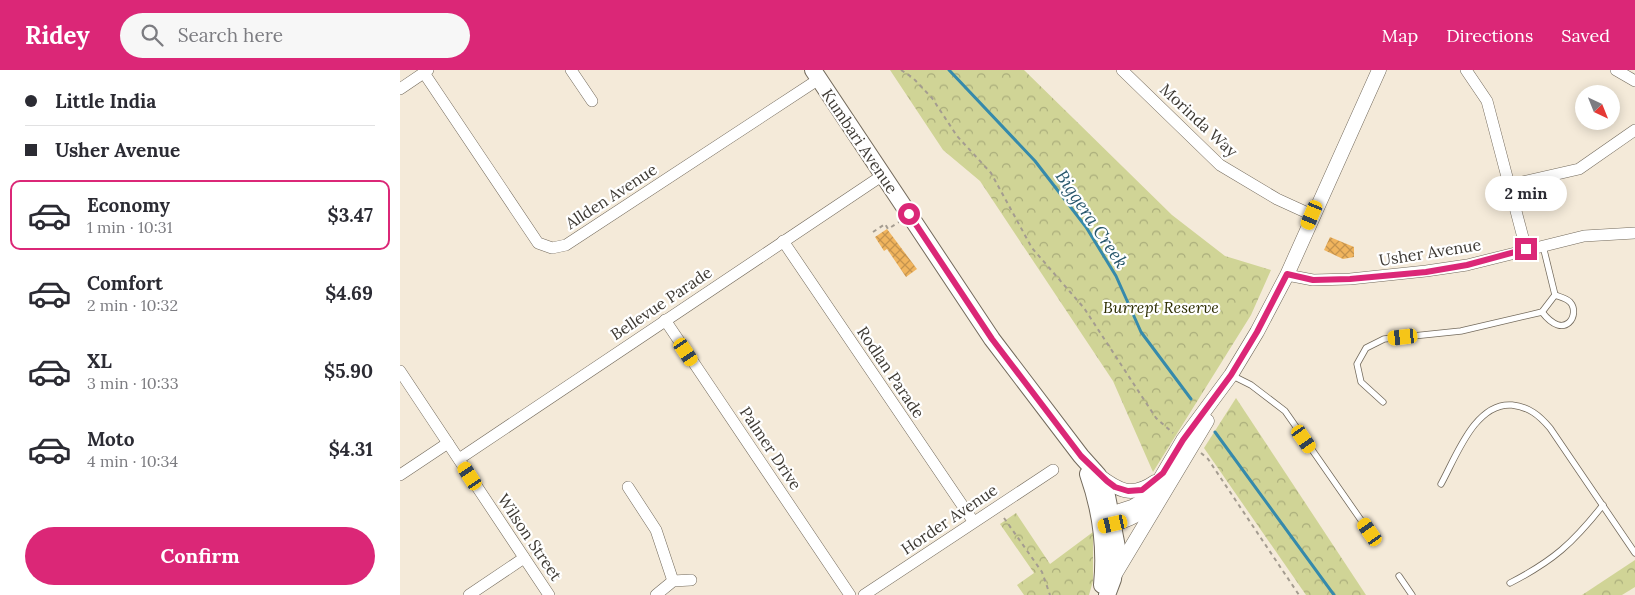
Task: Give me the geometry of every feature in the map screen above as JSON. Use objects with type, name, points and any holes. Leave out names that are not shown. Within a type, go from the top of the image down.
[{"type":"main road","name":"Kumbari Avenue","points":[[816,74],[992,339],[1081,456],[1098,475],[1107,520]]},
{"type":"main road","name":"Kumbari Avenue","points":[[1081,456],[1107,520]]},
{"type":"main road","points":[[1107,520],[1117,547],[1113,579],[1107,595]]},
{"type":"main road","points":[[1100,595],[1107,520]]},
{"type":"street","points":[[571,70],[592,101]]},
{"type":"street","name":"Morinda Way","points":[[1122,70],[1220,165],[1277,199],[1312,215]]},
{"type":"street","points":[[1113,579],[1167,476],[1257,332],[1287,274],[1379,70]]},
{"type":"street","points":[[1466,70],[1487,101],[1526,249]]},
{"type":"street","points":[[1616,70],[1635,81]]},
{"type":"street","points":[[400,89],[426,71]]},
{"type":"street","name":"Allden Avenue","points":[[426,71],[538,242],[552,248],[566,244],[816,74]]},
{"type":"street","points":[[1509,185],[1578,168],[1635,130]]},
{"type":"street","name":"Bellevue Parade","points":[[459,459],[883,175]]},
{"type":"street","name":"Usher Avenue","points":[[1287,274],[1313,280],[1350,279],[1426,272],[1467,265],[1584,236],[1635,233]]},
{"type":"street","name":"Rodlan Parade","points":[[783,241],[973,521]]},
{"type":"street","name":"Palmer Drive","points":[[665,320],[850,595]]},
{"type":"street","name":"Wilson Street","points":[[400,371],[549,595]]},
{"type":"street","points":[[400,474],[448,443]]},
{"type":"street","name":"Horder Avenue","points":[[864,595],[973,521],[1053,470]]},
{"type":"street","points":[[1098,475],[1115,487],[1128,491],[1142,490],[1167,476]]},
{"type":"street","points":[[1107,520],[1144,500],[1167,476]]},
{"type":"street","points":[[628,487],[656,530],[669,564],[672,581]]},
{"type":"street","points":[[469,595],[524,558]]},
{"type":"street","points":[[656,595],[672,581],[691,580]]},
{"type":"lane","points":[[1543,245],[1555,295]]},
{"type":"lane","points":[[1382,402],[1361,382],[1357,364],[1366,348],[1384,339],[1461,331],[1542,312],[1555,295]]},
{"type":"lane","points":[[1542,312],[1548,321],[1555,326],[1564,325],[1570,321],[1574,313],[1572,305],[1566,299],[1555,295]]},
{"type":"lane","points":[[1231,375],[1251,385],[1285,412],[1370,532]]},
{"type":"lane","points":[[1441,484],[1476,421],[1490,410],[1504,405],[1522,406],[1539,414],[1635,554]]},
{"type":"lane","points":[[1510,584],[1555,557],[1588,524],[1602,505]]},
{"type":"lane","points":[[1399,576],[1412,595]]},
{"type":"path","points":[[901,70],[913,78],[932,98],[957,136],[991,172],[1032,248],[1084,308],[1156,418],[1168,430],[1208,459],[1299,595]]},
{"type":"path","points":[[873,232],[885,224],[888,229],[899,222]]},
{"type":"path","points":[[1004,518],[1042,572],[1050,595]]},
{"type":"green space","name":"Burrept Reserve","points":[[890,70],[1024,70],[1172,215],[1225,256],[1271,270],[1251,315],[1153,472],[1113,381],[980,181],[943,150]]},
{"type":"green space","points":[[1236,398],[1366,595],[1306,595],[1204,448]]},
{"type":"green space","points":[[1016,513],[1050,564],[1093,532],[1093,581],[1089,595],[1024,595],[1017,585],[1034,573],[1000,524]]},
{"type":"green space","points":[[1635,560],[1635,587],[1622,595],[1582,595]]},
{"type":"building","points":[[887,229],[917,269],[906,277],[887,249],[884,251],[875,237]]},
{"type":"building","points":[[1330,237],[1354,247],[1354,257],[1343,259],[1324,250]]},
{"type":"waterway","name":"Biggera Creek","points":[[949,70],[1035,161],[1086,227],[1116,276],[1141,332],[1191,399]]},
{"type":"waterway","name":"Biggera Creek","points":[[1215,432],[1334,595]]},
{"type":"route","points":[[909,214],[992,339],[1064,431],[1081,456],[1098,475],[1115,487],[1128,491],[1142,490],[1155,482],[1163,473],[1183,440],[1231,375],[1257,332],[1287,274],[1313,280],[1350,279],[1426,272],[1467,265],[1526,249]]}]
